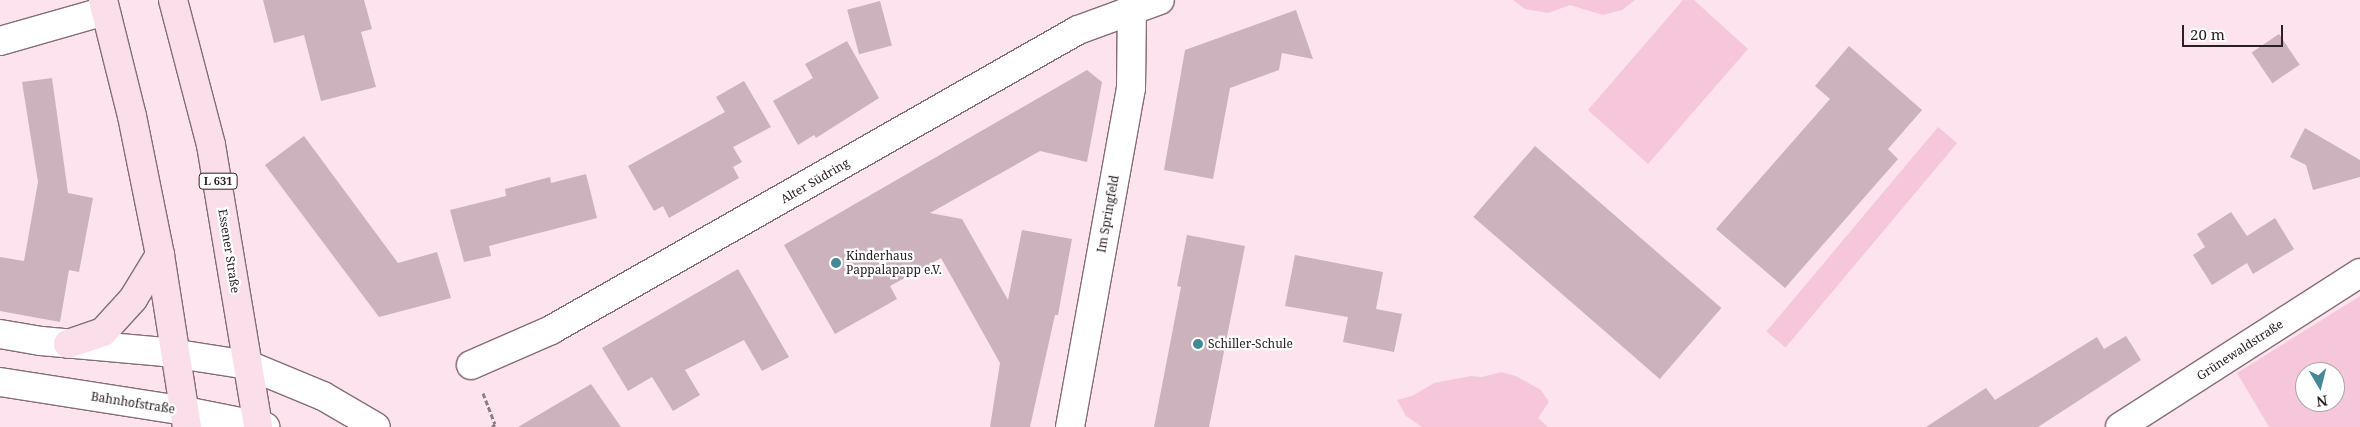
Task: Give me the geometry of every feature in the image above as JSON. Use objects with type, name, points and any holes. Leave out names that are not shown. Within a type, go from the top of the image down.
[{"type":"main road","name":"Essener Straße","points":[[173,0],[212,145],[248,366]]},
{"type":"main road","points":[[104,6],[132,116],[160,256],[171,353],[186,419]]},
{"type":"main road","points":[[68,344],[103,332],[133,299],[160,256]]},
{"type":"main road","name":"L 631","points":[[248,366],[260,426]]},
{"type":"street","name":"Alter Südring","points":[[471,365],[551,330],[1078,30],[1132,5],[1160,0]]},
{"type":"street","name":"Im Springfeld","points":[[1070,427],[1131,88],[1132,5]]},
{"type":"street","points":[[0,41],[104,6]]},
{"type":"street","name":"Grünewaldstraße","points":[[2120,427],[2360,273]]},
{"type":"street","points":[[0,334],[68,344],[171,353],[248,366],[323,396],[376,427]]},
{"type":"street","name":"Bahnhofstraße","points":[[0,382],[186,419],[260,426]]},
{"type":"shaded area","points":[[1513,0],[1635,0],[1622,10],[1603,15],[1570,5],[1548,13],[1525,9]]},
{"type":"shaded area","points":[[1683,0],[1694,0],[1748,49],[1648,164],[1588,110]]},
{"type":"shaded area","points":[[1938,127],[1957,143],[1786,348],[1766,332]]},
{"type":"shaded area","points":[[2360,296],[2360,427],[2269,427],[2237,373]]},
{"type":"shaded area","points":[[1501,372],[1516,376],[1541,390],[1549,402],[1538,418],[1548,427],[1422,427],[1406,416],[1397,400],[1412,396],[1434,383],[1471,376],[1482,377]]},
{"type":"building","points":[[263,0],[364,0],[372,29],[361,32],[376,87],[321,101],[304,35],[274,43]]},
{"type":"building","points":[[880,1],[892,45],[859,54],[847,10]]},
{"type":"building","points":[[1296,10],[1313,59],[1282,53],[1279,70],[1230,88],[1213,179],[1164,170],[1185,50]]},
{"type":"building","points":[[2279,34],[2300,65],[2272,83],[2252,52]]},
{"type":"building","points":[[847,41],[879,98],[816,138],[814,135],[798,145],[773,101],[813,78],[805,64]]},
{"type":"building","points":[[1849,46],[1922,110],[1888,149],[1898,159],[1785,288],[1716,229],[1830,99],[1815,86]]},
{"type":"building","points":[[1087,70],[1102,82],[1087,162],[1040,151],[930,213],[962,219],[1008,300],[1022,230],[1072,239],[1058,315],[1055,315],[1030,427],[990,427],[1000,363],[941,258],[890,286],[897,299],[835,334],[784,245]]},
{"type":"building","points":[[52,78],[68,193],[93,198],[79,272],[69,270],[60,322],[0,311],[0,257],[24,261],[38,182],[22,82]]},
{"type":"building","points":[[744,81],[771,127],[733,147],[742,162],[733,167],[739,178],[669,218],[663,206],[654,211],[628,166],[725,112],[716,97]]},
{"type":"building","points":[[2305,128],[2360,160],[2360,177],[2313,190],[2306,165],[2290,157]]},
{"type":"building","points":[[304,136],[398,263],[437,252],[451,298],[379,317],[265,165]]},
{"type":"building","points":[[1535,146],[1721,308],[1660,379],[1473,217]]},
{"type":"building","points":[[586,174],[597,218],[489,246],[491,256],[464,262],[450,210],[506,196],[505,189],[550,177],[551,183]]},
{"type":"building","points":[[2231,212],[2247,236],[2275,218],[2294,249],[2253,274],[2247,263],[2212,285],[2193,255],[2205,247],[2197,234]]},
{"type":"building","name":"Schiller-Schule","points":[[1187,235],[1245,246],[1209,427],[1154,427],[1181,287],[1177,286]]},
{"type":"building","points":[[1295,255],[1383,272],[1376,309],[1402,314],[1394,352],[1343,342],[1348,317],[1285,306]]},
{"type":"building","points":[[738,269],[789,357],[762,371],[744,340],[685,370],[700,395],[673,411],[652,377],[628,391],[602,348]]},
{"type":"building","points":[[2126,336],[2141,360],[2038,427],[1926,427],[1986,388],[1995,400],[2097,337],[2104,349]]},
{"type":"building","points":[[591,384],[621,427],[518,427]]},
{"type":"place","name":"Kinderhaus Pappalapapp e.V.","points":[[836,263]]},
{"type":"place","name":"Schiller-Schule","points":[[1198,344]]}]
